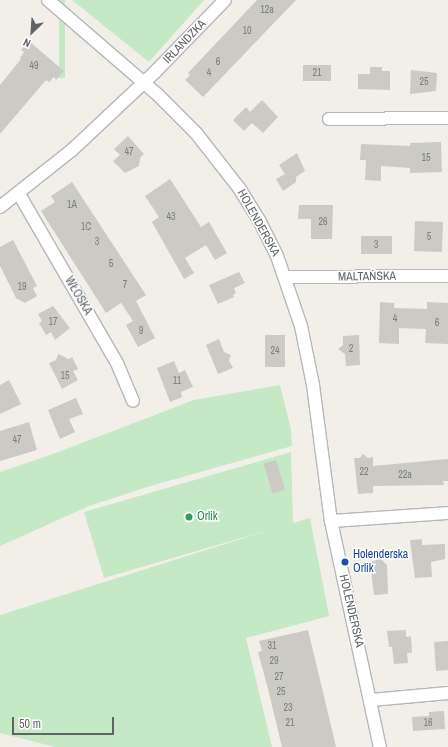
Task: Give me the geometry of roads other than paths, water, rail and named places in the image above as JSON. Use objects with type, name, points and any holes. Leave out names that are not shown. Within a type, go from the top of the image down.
[{"type":"street","name":"HOLENDERSKA","points":[[48,0],[143,82],[196,133],[218,160],[259,220],[286,277],[301,326],[310,368],[331,521],[372,700],[380,747]]},
{"type":"street","name":"IRLANDZKA","points":[[143,82],[225,0]]},
{"type":"street","points":[[0,207],[19,194],[72,150],[143,82]]},
{"type":"street","points":[[330,119],[448,118]]},
{"type":"street","name":"WŁOSKA","points":[[19,194],[117,363],[133,401]]},
{"type":"street","name":"MALTAŃSKA","points":[[286,277],[448,276]]},
{"type":"street","points":[[331,521],[448,513]]},
{"type":"street","points":[[372,700],[448,693]]},
{"type":"place","name":"Orlik","points":[[189,517]]},
{"type":"place","name":"Holenderska Orlik","points":[[345,562]]}]
